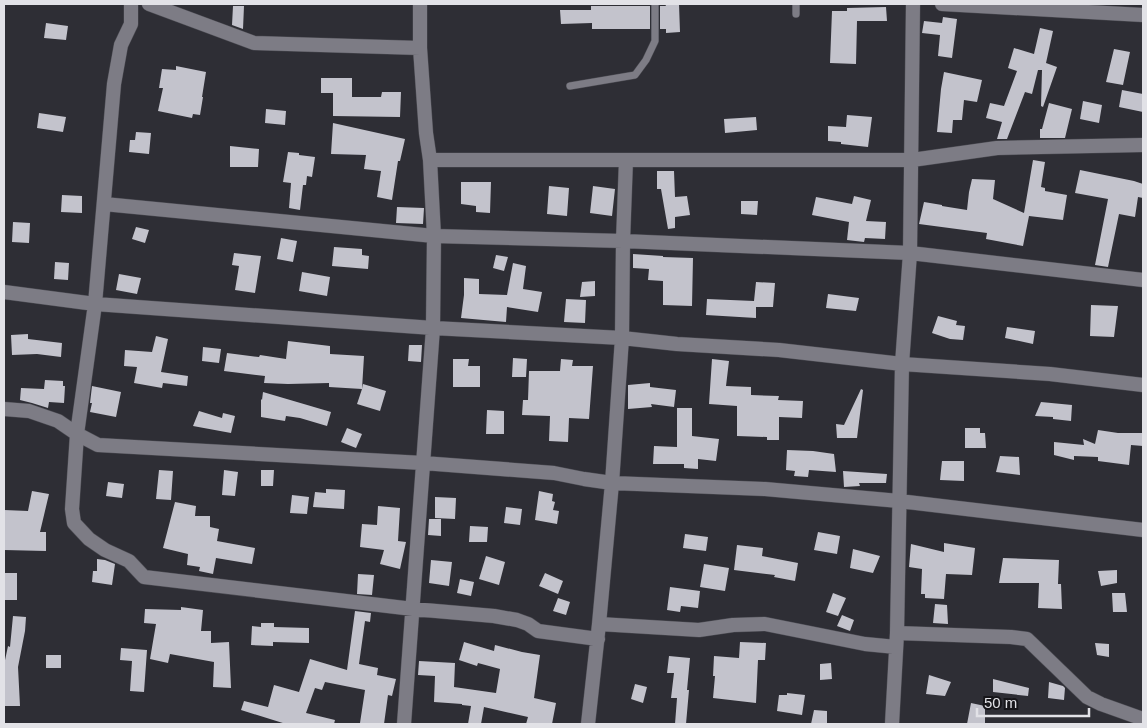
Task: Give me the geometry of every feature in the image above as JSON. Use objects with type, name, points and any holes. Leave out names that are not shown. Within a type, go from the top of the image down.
[{"type":"street","points":[[131,4],[131,24],[121,45],[114,84],[95,304],[77,434],[72,509],[74,523],[89,539],[105,550],[129,561],[144,577],[413,609],[494,616],[528,624],[538,631],[598,639]]},
{"type":"street","points":[[149,4],[254,43],[420,48]]},
{"type":"street","points":[[404,724],[433,328],[434,236],[430,160],[426,133],[420,48],[420,4]]},
{"type":"street","points":[[892,724],[897,633],[902,364],[910,254],[913,4]]},
{"type":"street","points":[[942,4],[1143,15]]},
{"type":"street","points":[[430,160],[912,160],[998,148],[1143,145]]},
{"type":"street","points":[[588,724],[598,639],[612,483],[622,338],[626,160]]},
{"type":"street","points":[[104,204],[434,236],[623,241],[910,254],[1143,280]]},
{"type":"street","points":[[4,292],[95,304],[779,350],[902,364],[1050,374],[1143,385]]},
{"type":"street","points":[[4,409],[29,410],[58,421],[98,445],[423,463],[554,473],[612,483],[765,489],[900,501],[1143,530]]},
{"type":"street","points":[[599,624],[700,630],[733,625],[765,624],[865,644],[896,647]]},
{"type":"street","points":[[897,633],[1027,639],[1087,697],[1143,719]]},
{"type":"lane","points":[[570,86],[635,75],[646,60],[655,41],[655,4]]},
{"type":"lane","points":[[796,4],[796,14]]},
{"type":"building","points":[[665,4],[679,4],[680,32],[666,33],[666,29],[660,29],[660,6],[666,6]]},
{"type":"building","points":[[233,6],[244,6],[243,29],[232,25]]},
{"type":"building","points":[[591,6],[650,6],[650,29],[592,29],[592,23],[561,24],[560,10],[591,10]]},
{"type":"building","points":[[886,7],[887,21],[857,21],[856,64],[830,63],[832,11],[847,11],[847,8]]},
{"type":"building","points":[[943,17],[957,19],[952,58],[938,56],[940,35],[922,33],[924,21],[942,23]]},
{"type":"building","points":[[46,23],[68,26],[66,40],[44,38]]},
{"type":"building","points":[[1040,28],[1053,31],[1046,63],[1057,67],[1043,107],[1041,106],[1042,70],[1038,70],[1032,94],[1025,92],[1007,139],[997,139],[1002,122],[986,118],[990,103],[1004,106],[1017,71],[1008,68],[1014,48],[1034,54]]},
{"type":"building","points":[[1114,49],[1130,52],[1123,85],[1106,82]]},
{"type":"building","points":[[176,66],[206,72],[200,115],[193,114],[192,118],[158,111],[163,88],[159,88],[162,69],[176,70]]},
{"type":"building","points":[[944,72],[982,80],[977,102],[964,100],[962,120],[953,120],[952,133],[937,132]]},
{"type":"building","points":[[321,78],[352,78],[352,97],[381,97],[382,92],[401,92],[400,117],[333,116],[333,93],[321,93]]},
{"type":"building","points":[[1122,90],[1143,94],[1143,112],[1119,107]]},
{"type":"building","points":[[1083,101],[1102,105],[1099,123],[1080,119]]},
{"type":"building","points":[[1049,103],[1072,109],[1065,138],[1040,138],[1040,129],[1042,129]]},
{"type":"building","points":[[266,109],[286,111],[285,125],[265,123]]},
{"type":"building","points":[[39,113],[66,117],[63,132],[37,128]]},
{"type":"building","points":[[847,115],[872,117],[868,147],[828,141],[828,126],[846,127]]},
{"type":"building","points":[[756,117],[757,130],[725,133],[724,119]]},
{"type":"building","points":[[333,123],[405,139],[400,161],[398,161],[392,200],[377,197],[381,171],[364,169],[366,155],[331,154]]},
{"type":"building","points":[[136,132],[151,133],[149,154],[129,152],[130,140],[135,140]]},
{"type":"building","points":[[230,146],[259,149],[258,167],[230,167]]},
{"type":"building","points":[[288,152],[315,157],[312,177],[307,176],[306,185],[303,185],[300,210],[289,208],[291,183],[283,182]]},
{"type":"building","points":[[1033,160],[1045,162],[1041,187],[1045,188],[1045,191],[1067,195],[1063,220],[1029,216],[1023,246],[986,239],[987,233],[919,224],[924,202],[967,210],[972,179],[995,180],[993,199],[1024,213]]},
{"type":"building","points":[[1080,170],[1143,184],[1143,198],[1138,197],[1135,217],[1119,214],[1108,267],[1095,265],[1108,199],[1075,193]]},
{"type":"building","points":[[657,171],[674,171],[675,197],[687,196],[690,215],[675,217],[675,228],[668,229],[661,189],[657,189]]},
{"type":"building","points":[[461,182],[491,182],[490,213],[476,212],[476,206],[461,204]]},
{"type":"building","points":[[549,186],[569,188],[567,216],[547,214]]},
{"type":"building","points":[[593,186],[615,189],[612,216],[590,213]]},
{"type":"building","points":[[62,195],[82,196],[82,213],[61,212]]},
{"type":"building","points":[[854,196],[871,200],[866,221],[886,222],[885,239],[865,238],[864,242],[847,240],[849,222],[812,215],[816,197],[852,204]]},
{"type":"building","points":[[741,201],[758,201],[757,215],[741,214]]},
{"type":"building","points":[[397,207],[424,208],[423,224],[396,223]]},
{"type":"building","points":[[13,222],[30,223],[29,243],[12,242]]},
{"type":"building","points":[[136,227],[149,230],[145,243],[132,239]]},
{"type":"building","points":[[281,238],[297,241],[293,262],[277,259]]},
{"type":"building","points":[[334,247],[362,249],[362,255],[369,256],[368,269],[332,266]]},
{"type":"building","points":[[234,253],[261,256],[255,293],[235,290],[239,266],[232,265]]},
{"type":"building","points":[[633,254],[693,258],[692,306],[663,305],[663,281],[648,280],[649,269],[633,268]]},
{"type":"building","points":[[496,255],[508,257],[504,271],[493,268]]},
{"type":"building","points":[[55,262],[69,263],[68,280],[54,279]]},
{"type":"building","points":[[513,263],[526,266],[523,289],[542,292],[538,312],[507,307],[506,322],[461,318],[464,278],[479,279],[479,294],[507,295]]},
{"type":"building","points":[[302,272],[330,277],[327,296],[299,291]]},
{"type":"building","points":[[119,274],[141,278],[137,294],[116,290]]},
{"type":"building","points":[[595,281],[595,296],[580,297],[582,282]]},
{"type":"building","points":[[756,282],[775,283],[773,307],[756,307],[756,318],[706,315],[707,299],[754,301]]},
{"type":"building","points":[[828,294],[859,298],[856,311],[826,308]]},
{"type":"building","points":[[566,299],[586,300],[585,323],[564,322]]},
{"type":"building","points":[[1091,305],[1118,306],[1114,337],[1090,336]]},
{"type":"building","points":[[938,316],[957,321],[956,325],[965,326],[963,340],[950,339],[932,333]]},
{"type":"building","points":[[1007,327],[1035,331],[1033,344],[1005,338]]},
{"type":"building","points":[[28,334],[28,339],[62,343],[61,357],[37,354],[12,355],[11,335]]},
{"type":"building","points":[[156,336],[168,339],[161,372],[188,376],[187,386],[163,383],[162,388],[134,383],[137,367],[124,366],[125,350],[152,352]]},
{"type":"building","points":[[288,341],[330,346],[330,354],[364,356],[362,389],[329,387],[329,383],[264,383],[265,376],[224,371],[227,353],[286,359]]},
{"type":"building","points":[[409,345],[422,345],[421,362],[408,361]]},
{"type":"building","points":[[203,347],[221,349],[219,363],[202,361]]},
{"type":"building","points":[[513,358],[527,359],[526,377],[512,377]]},
{"type":"building","points":[[453,359],[469,359],[468,366],[480,366],[480,387],[453,387]]},
{"type":"building","points":[[561,359],[573,360],[572,366],[593,366],[589,419],[569,418],[568,442],[549,441],[550,416],[522,415],[523,400],[528,400],[529,371],[560,371]]},
{"type":"building","points":[[712,359],[729,361],[726,386],[751,387],[751,395],[779,396],[778,400],[803,401],[802,418],[779,417],[779,440],[767,440],[767,437],[737,436],[737,406],[709,404]]},
{"type":"building","points":[[45,380],[63,381],[63,386],[65,386],[64,403],[49,402],[48,408],[20,400],[21,388],[44,389]]},
{"type":"building","points":[[650,383],[650,387],[676,390],[674,407],[651,404],[652,407],[628,409],[628,385]]},
{"type":"building","points":[[363,384],[386,391],[380,411],[357,404]]},
{"type":"building","points":[[92,386],[121,392],[116,417],[90,412]]},
{"type":"building","points":[[861,389],[863,390],[857,438],[837,438],[836,424],[844,425]]},
{"type":"building","points":[[263,392],[331,412],[327,426],[286,416],[285,421],[261,417]]},
{"type":"building","points":[[1041,402],[1072,405],[1071,421],[1035,416]]},
{"type":"building","points":[[677,408],[692,408],[692,436],[719,439],[716,461],[698,459],[698,469],[684,468],[684,464],[653,464],[654,446],[677,447]]},
{"type":"building","points":[[487,410],[504,411],[504,434],[486,434]]},
{"type":"building","points":[[199,411],[222,418],[223,413],[235,416],[231,433],[193,426]]},
{"type":"building","points":[[347,428],[362,434],[356,448],[341,442]]},
{"type":"building","points":[[965,428],[980,428],[980,433],[985,433],[986,448],[965,448]]},
{"type":"building","points":[[1098,430],[1118,433],[1143,433],[1143,446],[1131,445],[1129,465],[1098,461],[1098,457],[1074,456],[1074,460],[1054,455],[1054,442],[1084,445],[1083,439],[1095,444]]},
{"type":"building","points":[[787,450],[834,454],[836,472],[809,470],[808,477],[794,476],[795,471],[786,470]]},
{"type":"building","points":[[1000,456],[1019,457],[1020,475],[996,472]]},
{"type":"building","points":[[942,461],[964,461],[964,481],[940,480]]},
{"type":"building","points":[[159,470],[173,471],[171,500],[156,499]]},
{"type":"building","points":[[224,470],[238,472],[235,496],[222,495]]},
{"type":"building","points":[[261,470],[274,470],[273,486],[261,486]]},
{"type":"building","points":[[843,471],[887,474],[886,483],[859,483],[860,486],[844,487]]},
{"type":"building","points":[[108,482],[124,484],[122,498],[106,496]]},
{"type":"building","points":[[326,489],[345,490],[344,509],[313,507],[315,492],[326,493]]},
{"type":"building","points":[[32,491],[49,494],[40,532],[46,532],[46,551],[4,550],[4,510],[28,511]]},
{"type":"building","points":[[539,491],[553,494],[552,501],[555,502],[553,510],[559,511],[557,524],[535,520]]},
{"type":"building","points":[[292,495],[309,497],[307,514],[290,513]]},
{"type":"building","points":[[435,497],[456,498],[455,519],[435,518]]},
{"type":"building","points":[[175,502],[196,506],[195,516],[210,516],[210,527],[219,529],[217,541],[255,548],[252,564],[216,558],[213,574],[199,571],[200,567],[187,565],[188,554],[163,548]]},
{"type":"building","points":[[378,506],[400,508],[398,541],[406,542],[400,569],[380,564],[384,550],[360,547],[362,524],[377,525]]},
{"type":"building","points":[[506,507],[522,509],[520,525],[504,523]]},
{"type":"building","points":[[429,519],[441,519],[441,536],[428,535]]},
{"type":"building","points":[[470,526],[488,527],[487,542],[469,542]]},
{"type":"building","points":[[818,532],[840,536],[837,554],[814,550]]},
{"type":"building","points":[[685,534],[708,537],[706,551],[683,548]]},
{"type":"building","points":[[944,543],[975,548],[972,575],[946,574],[944,599],[925,598],[925,594],[921,594],[922,569],[909,567],[911,544],[944,552]]},
{"type":"building","points":[[737,545],[763,548],[762,556],[798,563],[795,581],[774,577],[775,575],[734,570]]},
{"type":"building","points":[[853,549],[880,556],[873,573],[850,568]]},
{"type":"building","points":[[486,556],[505,562],[499,585],[479,579]]},
{"type":"building","points":[[1003,558],[1059,560],[1058,584],[1061,584],[1062,609],[1038,608],[1039,583],[999,583]]},
{"type":"building","points":[[97,559],[115,564],[112,585],[92,582],[93,571],[97,571]]},
{"type":"building","points":[[431,560],[452,562],[449,586],[429,583]]},
{"type":"building","points":[[704,564],[729,568],[725,591],[700,587]]},
{"type":"building","points":[[1117,570],[1117,583],[1101,586],[1098,571]]},
{"type":"building","points":[[4,573],[17,573],[17,600],[5,600]]},
{"type":"building","points":[[545,573],[563,581],[558,594],[539,586]]},
{"type":"building","points":[[358,574],[374,575],[372,595],[357,594]]},
{"type":"building","points":[[460,579],[474,582],[471,596],[457,593]]},
{"type":"building","points":[[670,587],[700,591],[698,608],[681,606],[680,612],[667,610]]},
{"type":"building","points":[[833,593],[846,598],[838,616],[826,612]]},
{"type":"building","points":[[1112,593],[1125,593],[1127,612],[1113,612]]},
{"type":"building","points":[[558,598],[570,602],[566,615],[553,611]]},
{"type":"building","points":[[935,604],[947,605],[948,624],[933,623]]},
{"type":"building","points":[[181,607],[203,610],[201,631],[211,631],[211,643],[229,642],[231,688],[213,687],[214,662],[170,654],[168,663],[150,659],[156,624],[144,623],[145,609],[181,610]]},
{"type":"building","points":[[355,611],[371,613],[370,622],[365,621],[359,664],[378,668],[377,675],[396,679],[392,696],[388,695],[384,724],[360,723],[365,690],[325,682],[322,690],[315,688],[306,713],[335,720],[334,724],[286,724],[241,710],[244,701],[268,707],[274,685],[299,692],[310,659],[347,670]]},
{"type":"building","points":[[842,615],[854,620],[850,631],[837,626]]},
{"type":"building","points":[[13,616],[26,617],[18,667],[20,706],[4,706],[4,665],[8,646],[10,647]]},
{"type":"building","points":[[261,623],[274,623],[274,627],[309,628],[309,643],[273,642],[273,646],[251,645],[252,626],[261,627]]},
{"type":"building","points":[[464,642],[494,651],[495,645],[540,655],[534,698],[556,703],[552,724],[526,724],[528,717],[484,707],[481,724],[468,724],[471,706],[434,702],[435,676],[418,675],[419,661],[455,663],[454,687],[496,693],[500,669],[478,663],[477,666],[459,660]]},
{"type":"building","points":[[740,642],[766,643],[765,660],[758,660],[756,703],[713,698],[714,656],[739,658]]},
{"type":"building","points":[[1095,643],[1109,644],[1109,657],[1097,655]]},
{"type":"building","points":[[121,648],[147,650],[144,692],[130,691],[132,661],[120,660]]},
{"type":"building","points":[[46,655],[61,655],[61,668],[46,668]]},
{"type":"building","points":[[669,656],[690,658],[686,724],[675,724],[677,698],[671,698],[674,673],[667,673]]},
{"type":"building","points":[[831,663],[832,679],[820,680],[820,664]]},
{"type":"building","points":[[929,675],[951,682],[945,696],[926,694]]},
{"type":"building","points":[[993,679],[1029,688],[1028,696],[993,692]]},
{"type":"building","points":[[1049,682],[1065,688],[1064,700],[1048,698]]},
{"type":"building","points":[[635,684],[647,687],[643,703],[631,699]]},
{"type":"building","points":[[787,693],[805,695],[802,715],[777,711],[779,695],[787,695]]},
{"type":"building","points":[[971,703],[985,706],[985,724],[967,724]]},
{"type":"building","points":[[814,710],[827,711],[827,724],[811,724]]}]
